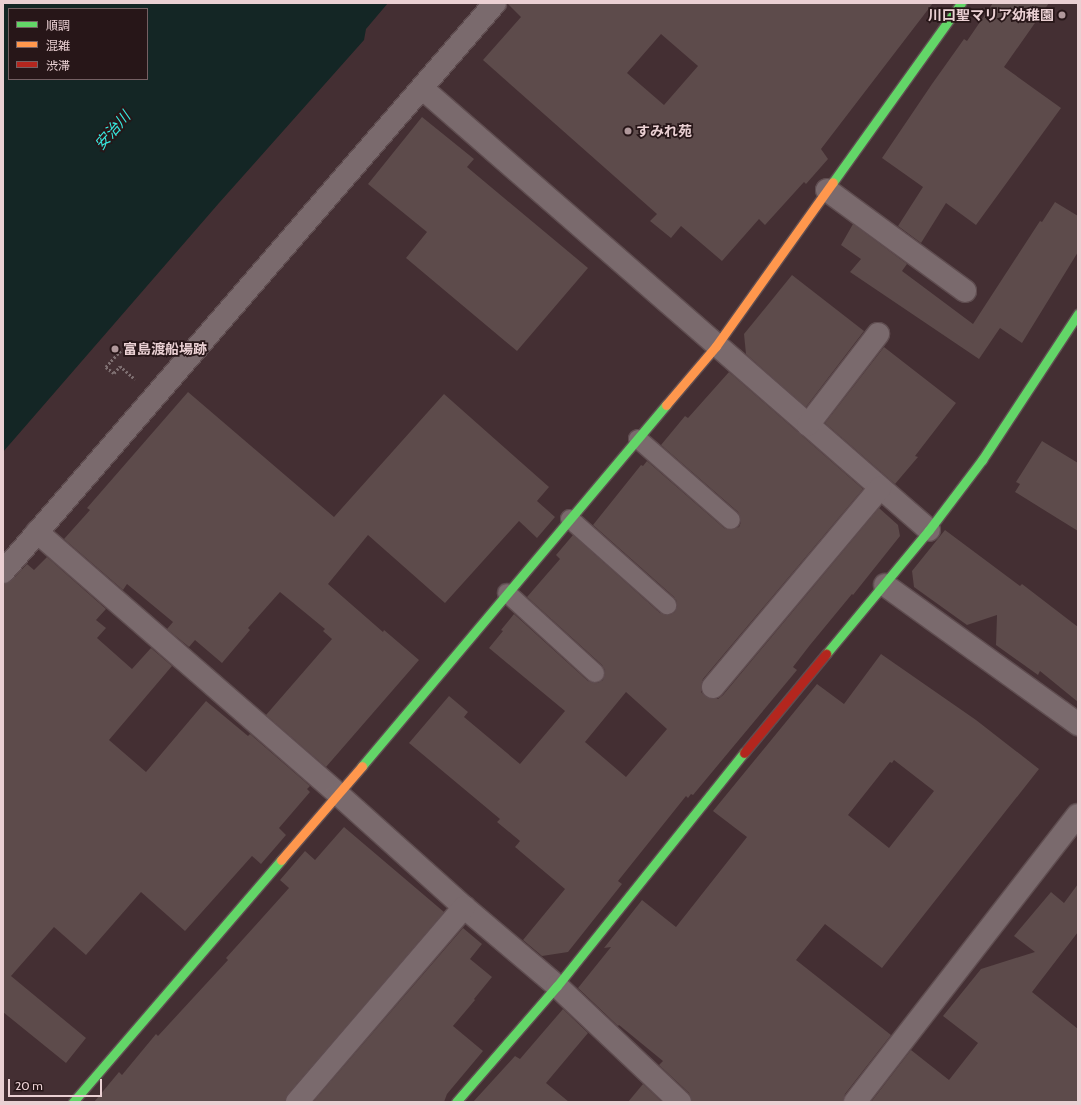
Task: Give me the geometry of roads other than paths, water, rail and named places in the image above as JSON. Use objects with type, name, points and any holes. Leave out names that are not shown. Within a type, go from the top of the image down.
[{"type":"street","points":[[3,572],[496,3]]},
{"type":"street","points":[[73,1102],[338,794],[716,346],[961,3]]},
{"type":"street","points":[[423,88],[716,346],[929,530]]},
{"type":"street","points":[[827,190],[965,291]]},
{"type":"street","points":[[456,1102],[556,986],[714,789],[885,585],[929,530],[982,460],[1078,314]]},
{"type":"street","points":[[808,425],[878,334]]},
{"type":"street","points":[[713,687],[880,488]]},
{"type":"street","points":[[37,532],[556,986],[680,1102]]},
{"type":"street","points":[[885,585],[1078,724]]},
{"type":"street","points":[[855,1102],[1078,815]]},
{"type":"street","points":[[297,1102],[464,907]]},
{"type":"lane","points":[[638,439],[731,520]]},
{"type":"lane","points":[[570,519],[667,605]]},
{"type":"lane","points":[[508,593],[595,673]]},
{"type":"water","name":"安治川","points":[[3,3],[388,3],[366,29],[364,40],[219,203],[3,452]]},
{"type":"place","name":"川口聖マリア幼稚園","points":[[1062,15]]},
{"type":"place","name":"すみれ苑","points":[[628,131]]},
{"type":"place","name":"富島渡船場跡","points":[[115,349]]}]
